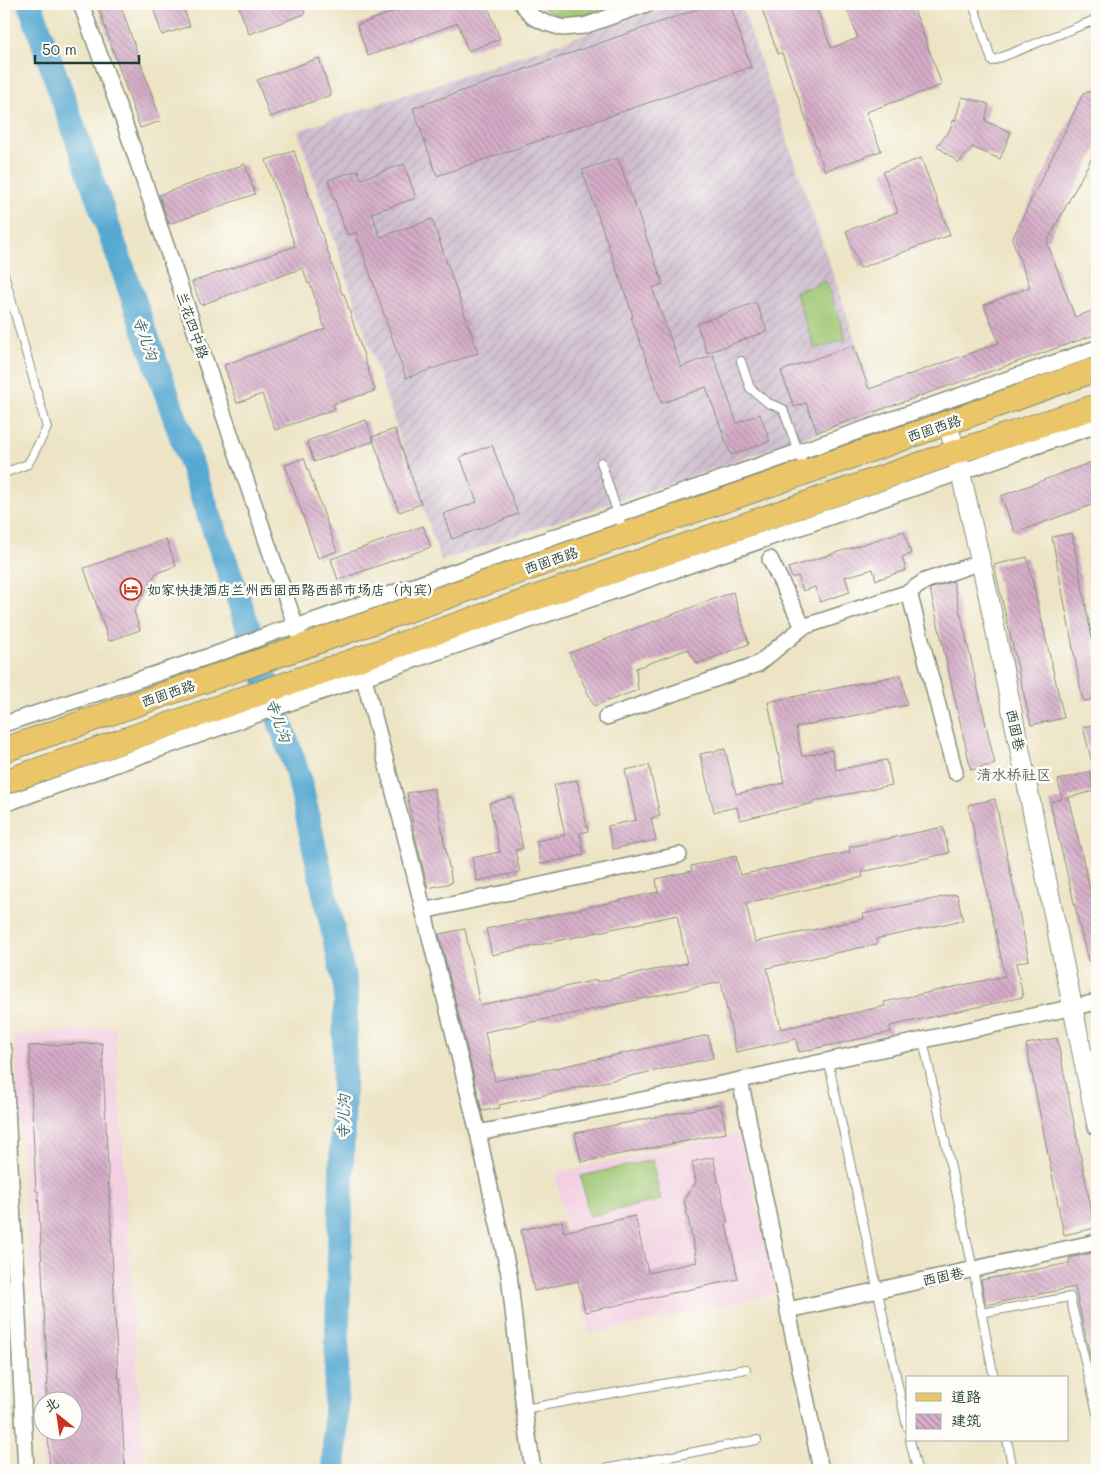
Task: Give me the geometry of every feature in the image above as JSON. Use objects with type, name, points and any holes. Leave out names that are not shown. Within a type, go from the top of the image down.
[{"type":"main road","name":"西固西路","points":[[4,750],[226,662],[802,462],[948,423],[1097,369]]},
{"type":"main road","points":[[4,782],[242,709],[958,462],[1097,406]]},
{"type":"street","name":"兰花四中路","points":[[81,4],[124,122],[292,639]]},
{"type":"street","points":[[522,4],[533,17],[563,28],[584,26],[647,4]]},
{"type":"street","points":[[802,462],[1097,348]]},
{"type":"street","name":"西固巷","points":[[948,423],[981,562],[1097,1126]]},
{"type":"street","points":[[958,462],[1097,425]]},
{"type":"street","points":[[770,559],[803,627]]},
{"type":"street","points":[[606,718],[758,664],[803,627],[909,592],[925,581],[981,562]]},
{"type":"street","points":[[909,592],[955,772]]},
{"type":"street","points":[[4,724],[226,662]]},
{"type":"street","points":[[361,668],[424,911],[478,1133],[509,1274],[524,1409],[533,1470]]},
{"type":"street","points":[[4,804],[242,709]]},
{"type":"street","points":[[424,911],[679,855]]},
{"type":"street","points":[[478,1133],[740,1080],[1097,1002]]},
{"type":"street","points":[[4,1050],[26,1470]]},
{"type":"street","points":[[740,1080],[821,1470]]},
{"type":"street","name":"西固巷","points":[[788,1310],[1097,1242]]},
{"type":"lane","points":[[973,4],[992,60],[1097,19]]},
{"type":"lane","points":[[4,274],[47,428],[28,464],[4,473]]},
{"type":"lane","points":[[741,361],[750,388],[768,403],[783,409],[802,462]]},
{"type":"lane","points":[[601,462],[621,525]]},
{"type":"lane","points":[[923,1040],[973,1269],[994,1376]]},
{"type":"lane","points":[[828,1060],[906,1422]]},
{"type":"lane","points":[[981,1312],[1070,1297],[1097,1413]]},
{"type":"lane","points":[[524,1409],[746,1369]]},
{"type":"lane","points":[[599,1470],[757,1440]]},
{"type":"lane","points":[[910,1442],[916,1470]]},
{"type":"lane","points":[[1007,1442],[1013,1470]]},
{"type":"shaded area","points":[[674,4],[741,4],[880,412],[441,561],[298,131]]},
{"type":"shaded area","points":[[115,1027],[144,1470],[43,1470],[41,1442],[82,1442],[82,1392],[38,1392],[14,1034]]},
{"type":"shaded area","points":[[741,1133],[776,1294],[590,1334],[555,1173]]},
{"type":"green space","points":[[537,4],[620,4],[574,19],[553,14]]},
{"type":"green space","points":[[826,281],[846,339],[815,349],[795,292]]},
{"type":"green space","points":[[652,1160],[661,1200],[589,1216],[581,1176]]},
{"type":"building","points":[[97,4],[120,4],[161,121],[140,128]]},
{"type":"building","points":[[152,4],[182,4],[190,26],[162,35]]},
{"type":"building","points":[[247,4],[302,4],[305,14],[249,34],[239,7]]},
{"type":"building","points":[[415,4],[487,4],[500,39],[468,51],[458,23],[368,56],[357,25]]},
{"type":"building","points":[[712,4],[730,4],[751,67],[437,176],[413,108]]},
{"type":"building","points":[[760,4],[815,4],[831,48],[858,38],[845,4],[912,4],[942,85],[866,112],[881,151],[825,171],[782,53],[778,54]]},
{"type":"building","points":[[319,58],[331,95],[270,117],[257,80]]},
{"type":"building","points":[[1097,89],[1097,148],[1047,242],[1075,317],[1097,309],[1097,334],[817,432],[806,403],[794,407],[781,371],[853,345],[869,389],[999,343],[984,305],[1030,287],[1012,239],[1083,94]]},
{"type":"building","points":[[962,97],[989,104],[985,121],[1011,132],[1000,159],[972,147],[959,163],[937,146],[949,131],[954,119],[955,121]]},
{"type":"building","points":[[294,151],[342,294],[344,294],[375,391],[333,404],[335,409],[275,430],[262,394],[237,403],[224,365],[325,329],[303,268],[201,305],[192,282],[295,246],[266,160]]},
{"type":"building","points":[[618,158],[663,284],[652,288],[681,367],[713,355],[737,423],[760,414],[770,441],[731,455],[706,387],[662,403],[582,170]]},
{"type":"building","points":[[921,158],[950,235],[860,268],[846,231],[898,212],[883,172]]},
{"type":"building","points":[[245,164],[255,194],[169,224],[159,195]]},
{"type":"building","points":[[404,164],[416,198],[372,213],[380,237],[432,219],[478,353],[406,378],[356,233],[347,235],[328,180],[358,170],[361,179]]},
{"type":"building","points":[[756,302],[767,331],[707,353],[697,324]]},
{"type":"building","points":[[366,420],[374,441],[314,462],[307,441]]},
{"type":"building","points":[[395,429],[421,504],[399,512],[372,437]]},
{"type":"building","points":[[492,445],[518,514],[452,539],[443,514],[477,502],[460,457]]},
{"type":"building","points":[[304,458],[337,551],[318,558],[285,465]]},
{"type":"building","points":[[1097,460],[1097,503],[1015,533],[1001,496]]},
{"type":"building","points":[[423,526],[431,547],[338,580],[331,559]]},
{"type":"building","points":[[904,531],[911,554],[902,557],[906,570],[876,580],[873,569],[845,577],[850,592],[820,602],[815,587],[803,591],[798,576],[792,578],[788,568]]},
{"type":"building","points":[[1072,533],[1097,665],[1097,699],[1083,701],[1052,537]]},
{"type":"building","points":[[166,539],[176,566],[156,573],[134,611],[140,630],[109,641],[84,568]]},
{"type":"building","points":[[1027,557],[1064,718],[1031,725],[994,565]]},
{"type":"building","points":[[953,581],[995,764],[971,770],[930,589]]},
{"type":"building","points":[[733,592],[749,644],[697,664],[688,649],[636,668],[638,690],[594,706],[569,653]]},
{"type":"building","points":[[901,675],[907,705],[796,727],[802,756],[832,750],[836,770],[887,760],[892,785],[814,801],[814,803],[740,820],[737,807],[714,812],[700,754],[725,749],[736,794],[784,783],[768,702]]},
{"type":"building","points":[[1097,724],[1097,767],[1093,767],[1083,727]]},
{"type":"building","points":[[649,765],[660,816],[651,818],[656,840],[613,849],[608,826],[636,820],[625,770]]},
{"type":"building","points":[[1090,772],[1094,791],[1068,797],[1097,918],[1097,959],[1088,961],[1050,802],[1062,799],[1058,780]]},
{"type":"building","points":[[577,780],[588,831],[580,833],[584,855],[541,864],[536,841],[565,835],[554,785]]},
{"type":"building","points":[[434,788],[452,883],[428,888],[407,793]]},
{"type":"building","points":[[512,797],[523,848],[515,850],[520,872],[477,881],[472,858],[500,852],[489,803]]},
{"type":"building","points":[[995,799],[1029,960],[1016,963],[1023,997],[890,1026],[891,1032],[799,1052],[796,1039],[736,1052],[721,982],[485,1032],[495,1081],[708,1035],[713,1058],[499,1105],[500,1108],[482,1111],[439,934],[465,929],[480,1005],[687,963],[677,915],[492,955],[486,929],[658,892],[656,879],[692,871],[691,866],[736,856],[740,875],[850,852],[849,847],[943,827],[949,853],[862,872],[863,877],[746,903],[755,942],[864,919],[863,914],[957,894],[963,920],[876,939],[877,944],[767,968],[781,1029],[885,1006],[884,1002],[1005,976],[968,805]]},
{"type":"building","points":[[1057,1038],[1095,1228],[1064,1235],[1026,1044]]},
{"type":"building","points":[[102,1043],[118,1378],[120,1378],[125,1470],[50,1470],[49,1442],[82,1442],[82,1392],[46,1392],[46,1385],[48,1385],[29,1046]]},
{"type":"building","points":[[721,1104],[726,1133],[581,1162],[575,1133]]},
{"type":"building","points":[[713,1157],[738,1279],[585,1312],[578,1281],[534,1291],[521,1230],[562,1221],[564,1232],[635,1216],[648,1273],[697,1262],[684,1199],[696,1182],[692,1162]]},
{"type":"building","points":[[1094,1253],[1097,1266],[1097,1366],[1092,1366],[1075,1287],[986,1305],[981,1280],[1070,1263],[1069,1258]]},
{"type":"waterway","name":"寺儿沟","points":[[30,4],[243,612],[299,778],[346,989],[334,1470]]},
{"type":"place","name":"如家快捷酒店兰州西固西路西部市场店（内宾）","points":[[131,589]]},
{"type":"district","name":"清水桥社区","points":[[1014,774]]}]
